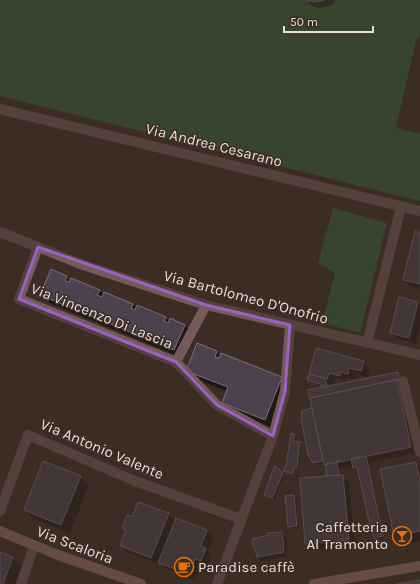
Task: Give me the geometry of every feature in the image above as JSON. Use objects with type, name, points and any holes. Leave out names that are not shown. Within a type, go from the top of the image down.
[{"type":"main road","name":"Via Scaloria","points":[[0,531],[122,581],[141,584]]},
{"type":"main road","points":[[314,584],[420,566]]},
{"type":"street","name":"Via Andrea Cesarano","points":[[0,109],[420,211]]},
{"type":"street","points":[[367,343],[401,207]]},
{"type":"street","name":"Via Bartolomeo D'Onofrio","points":[[0,232],[86,266],[206,305],[420,355]]},
{"type":"street","name":"Via Vincenzo Di Lascia","points":[[38,247],[19,299],[176,362],[217,405],[273,436]]},
{"type":"street","points":[[176,362],[206,305]]},
{"type":"street","points":[[217,584],[273,436],[285,391],[290,325]]},
{"type":"street","points":[[403,381],[420,452]]},
{"type":"street","name":"Via Antonio Valente","points":[[0,511],[28,435],[136,481],[242,519]]},
{"type":"street","points":[[21,584],[34,546]]},
{"type":"highlighted area","points":[[38,247],[206,305],[290,325],[285,391],[273,436],[217,405],[176,362],[19,299]]},
{"type":"green space","points":[[0,0],[420,0],[420,37],[416,41],[396,128],[420,134],[420,201],[0,96]]},
{"type":"green space","points":[[333,208],[387,223],[360,333],[322,323],[335,273],[318,263]]},
{"type":"building","points":[[306,0],[323,0],[314,2]]},
{"type":"building","points":[[415,231],[420,233],[420,284],[403,280]]},
{"type":"building","points":[[51,269],[67,276],[65,281],[69,282],[71,278],[100,290],[97,295],[102,297],[104,292],[133,304],[131,308],[135,310],[137,305],[166,317],[164,321],[168,323],[170,318],[185,325],[174,350],[40,295]]},
{"type":"building","points":[[399,297],[418,302],[409,338],[390,333]]},
{"type":"building","points":[[197,343],[217,351],[215,357],[219,358],[221,353],[282,377],[265,420],[222,403],[228,387],[186,371]]},
{"type":"building","points":[[316,348],[364,361],[361,371],[349,368],[348,374],[341,372],[340,376],[329,373],[327,379],[309,374]]},
{"type":"building","points":[[398,372],[399,379],[310,398],[308,390]]},
{"type":"building","points":[[309,374],[325,378],[327,386],[321,387],[321,384],[307,380]]},
{"type":"building","points":[[397,380],[411,447],[324,465],[310,398]]},
{"type":"building","points":[[312,408],[323,461],[313,463],[308,455],[301,419],[302,411]]},
{"type":"building","points":[[291,433],[295,434],[293,441],[300,442],[297,467],[295,467],[293,474],[283,471],[286,465]]},
{"type":"building","points":[[366,456],[380,523],[370,525],[357,467],[353,468],[351,459]]},
{"type":"building","points":[[43,461],[81,476],[61,525],[24,510]]},
{"type":"building","points":[[337,462],[339,475],[326,476],[326,464]]},
{"type":"building","points":[[416,462],[420,481],[420,531],[394,536],[380,469]]},
{"type":"building","points":[[275,465],[283,473],[272,498],[264,495]]},
{"type":"building","points":[[343,475],[349,540],[305,544],[300,478]]},
{"type":"building","points":[[294,495],[297,526],[288,527],[285,496]]},
{"type":"building","points":[[138,502],[169,513],[151,558],[120,546],[126,530],[122,528],[127,515],[132,517]]},
{"type":"building","points":[[176,518],[207,530],[201,546],[206,548],[201,561],[195,559],[189,574],[158,563]]},
{"type":"building","points":[[380,523],[383,536],[374,539],[370,525]]},
{"type":"building","points":[[282,532],[284,552],[257,557],[252,539],[269,535],[268,533]]},
{"type":"building","points":[[0,552],[13,557],[3,584],[0,584]]},
{"type":"building","points":[[420,580],[420,584],[397,584]]},
{"type":"place","name":"Caffetteria Al Tramonto","points":[[402,536]]},
{"type":"place","name":"Paradise caffè","points":[[184,567]]}]
